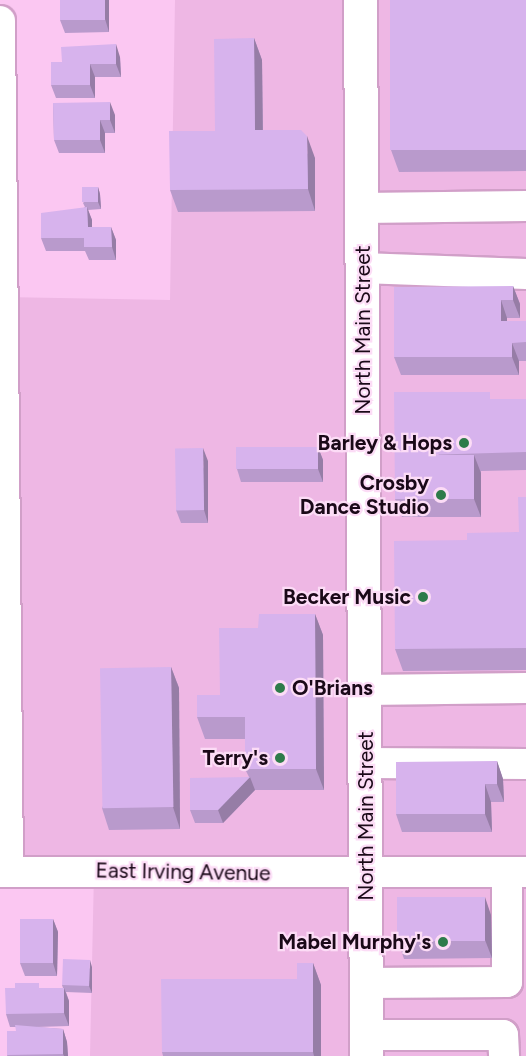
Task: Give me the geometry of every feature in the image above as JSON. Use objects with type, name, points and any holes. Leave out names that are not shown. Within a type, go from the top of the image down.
[{"type":"main road","name":"North Main Street","points":[[360,0],[367,874],[366,1045]]},
{"type":"street","points":[[0,21],[4,872]]},
{"type":"street","points":[[362,208],[526,206]]},
{"type":"street","points":[[362,268],[526,274]]},
{"type":"street","points":[[365,690],[526,688]]},
{"type":"street","points":[[366,763],[526,764]]},
{"type":"street","name":"East Irving Avenue","points":[[4,872],[516,873]]},
{"type":"street","points":[[366,983],[507,982],[516,873]]},
{"type":"street","points":[[366,1045],[503,1035],[504,1056]]},
{"type":"shaded area","points":[[175,0],[526,0],[526,1056],[90,1056],[94,872],[8,872],[3,297],[170,300]]},
{"type":"building","points":[[60,0],[105,0],[105,20],[60,20]]},
{"type":"building","points":[[390,0],[526,0],[526,150],[390,150]]},
{"type":"building","points":[[254,38],[255,130],[301,130],[307,136],[308,189],[170,190],[169,131],[215,131],[214,39]]},
{"type":"building","points":[[116,44],[116,64],[90,64],[90,85],[51,85],[51,62],[62,62],[61,47]]},
{"type":"building","points":[[110,102],[110,120],[100,120],[100,140],[54,140],[53,103]]},
{"type":"building","points":[[82,187],[98,187],[98,202],[82,202]]},
{"type":"building","points":[[87,207],[88,227],[111,227],[112,247],[84,247],[84,238],[41,238],[41,213]]},
{"type":"building","points":[[513,286],[513,300],[501,300],[501,321],[526,321],[526,342],[512,343],[512,357],[394,357],[394,287]]},
{"type":"building","points":[[394,392],[490,392],[490,399],[526,399],[526,452],[423,455],[474,455],[474,499],[395,499]]},
{"type":"building","points":[[236,447],[318,447],[318,469],[236,469]]},
{"type":"building","points":[[175,448],[203,448],[204,510],[176,510]]},
{"type":"building","points":[[518,497],[526,497],[526,648],[395,649],[394,541],[467,540],[467,533],[519,532]]},
{"type":"building","points":[[259,614],[315,614],[316,769],[245,769],[245,717],[197,717],[197,695],[220,695],[219,628],[258,628]]},
{"type":"building","points":[[171,667],[173,807],[102,808],[100,668]]},
{"type":"building","points":[[497,761],[497,784],[485,784],[485,814],[396,814],[396,762]]},
{"type":"building","points":[[250,777],[218,810],[190,810],[190,778]]},
{"type":"building","points":[[397,897],[485,897],[485,941],[397,941]]},
{"type":"building","points":[[20,919],[53,919],[53,963],[20,963]]},
{"type":"building","points":[[63,959],[90,960],[89,986],[62,985]]},
{"type":"building","points":[[297,963],[313,963],[313,1052],[162,1052],[161,979],[297,979]]},
{"type":"building","points":[[15,983],[39,983],[39,988],[64,988],[64,1013],[6,1014],[5,988],[15,988]]},
{"type":"building","points":[[15,1025],[63,1029],[63,1054],[7,1055],[7,1031],[16,1031]]},
{"type":"place","name":"Barley & Hops","points":[[464,443]]},
{"type":"place","name":"Crosby Dance Studio","points":[[441,495]]},
{"type":"place","name":"Becker Music","points":[[423,597]]},
{"type":"place","name":"O'Brians","points":[[280,688]]},
{"type":"place","name":"Terry's","points":[[280,758]]},
{"type":"place","name":"Mabel Murphy's","points":[[443,942]]}]
